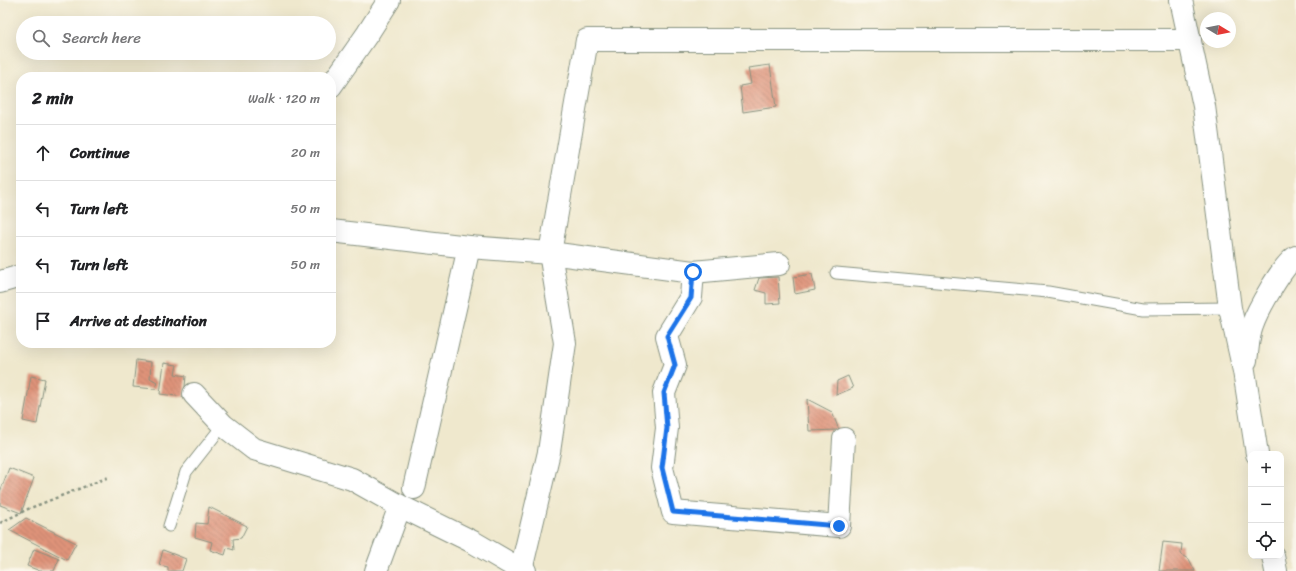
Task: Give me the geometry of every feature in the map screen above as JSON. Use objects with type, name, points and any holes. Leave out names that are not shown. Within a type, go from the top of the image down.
[{"type":"street","points":[[336,79],[389,0]]},
{"type":"street","points":[[1181,0],[1204,106],[1230,308],[1244,371],[1257,451]]},
{"type":"street","points":[[194,394],[223,425],[254,449],[352,479],[400,506],[473,542],[522,571],[549,452],[565,343],[550,253],[587,40],[1190,40]]},
{"type":"street","points":[[336,232],[469,247],[550,253],[693,272],[779,264]]},
{"type":"street","points":[[414,488],[469,247]]},
{"type":"street","points":[[1244,371],[1251,327],[1276,280],[1292,259],[1296,257]]},
{"type":"street","points":[[693,272],[691,298],[667,336],[675,365],[664,393],[667,428],[662,468],[673,512],[839,526],[844,439]]},
{"type":"street","points":[[0,282],[16,277]]},
{"type":"street","points":[[376,571],[400,506]]},
{"type":"street","points":[[1274,559],[1276,571]]},
{"type":"lane","points":[[836,273],[1048,292],[1143,309],[1230,308]]},
{"type":"lane","points":[[169,526],[186,472],[223,425]]},
{"type":"path","points":[[0,523],[28,509],[109,477]]},
{"type":"building","points":[[770,65],[776,107],[743,112],[740,86],[751,84],[748,68]]},
{"type":"building","points":[[812,274],[815,290],[795,294],[793,277]]},
{"type":"building","points":[[778,277],[780,303],[766,304],[766,293],[755,290],[759,278]]},
{"type":"building","points":[[136,360],[151,362],[150,378],[157,382],[155,389],[133,387]]},
{"type":"building","points":[[164,363],[177,365],[175,374],[186,376],[184,397],[160,394]]},
{"type":"building","points":[[31,376],[45,379],[37,424],[23,421]]},
{"type":"building","points":[[848,376],[853,388],[836,395],[837,381]]},
{"type":"building","points":[[807,399],[832,412],[839,430],[809,431]]},
{"type":"building","points":[[9,468],[34,478],[21,513],[0,505],[0,492]]},
{"type":"building","points":[[209,507],[247,526],[241,538],[233,539],[234,550],[227,548],[225,555],[210,550],[212,542],[195,537],[196,523],[207,524]]},
{"type":"building","points":[[26,518],[76,543],[67,560],[9,530]]},
{"type":"building","points":[[1163,542],[1182,544],[1181,554],[1189,559],[1195,571],[1159,571]]},
{"type":"building","points":[[34,549],[59,559],[54,571],[40,571],[27,566]]},
{"type":"building","points":[[163,550],[186,559],[182,571],[168,571],[168,567],[159,565]]},
{"type":"route","points":[[693,272],[691,298],[667,336],[675,365],[664,393],[667,428],[662,468],[673,512],[839,526]]}]
